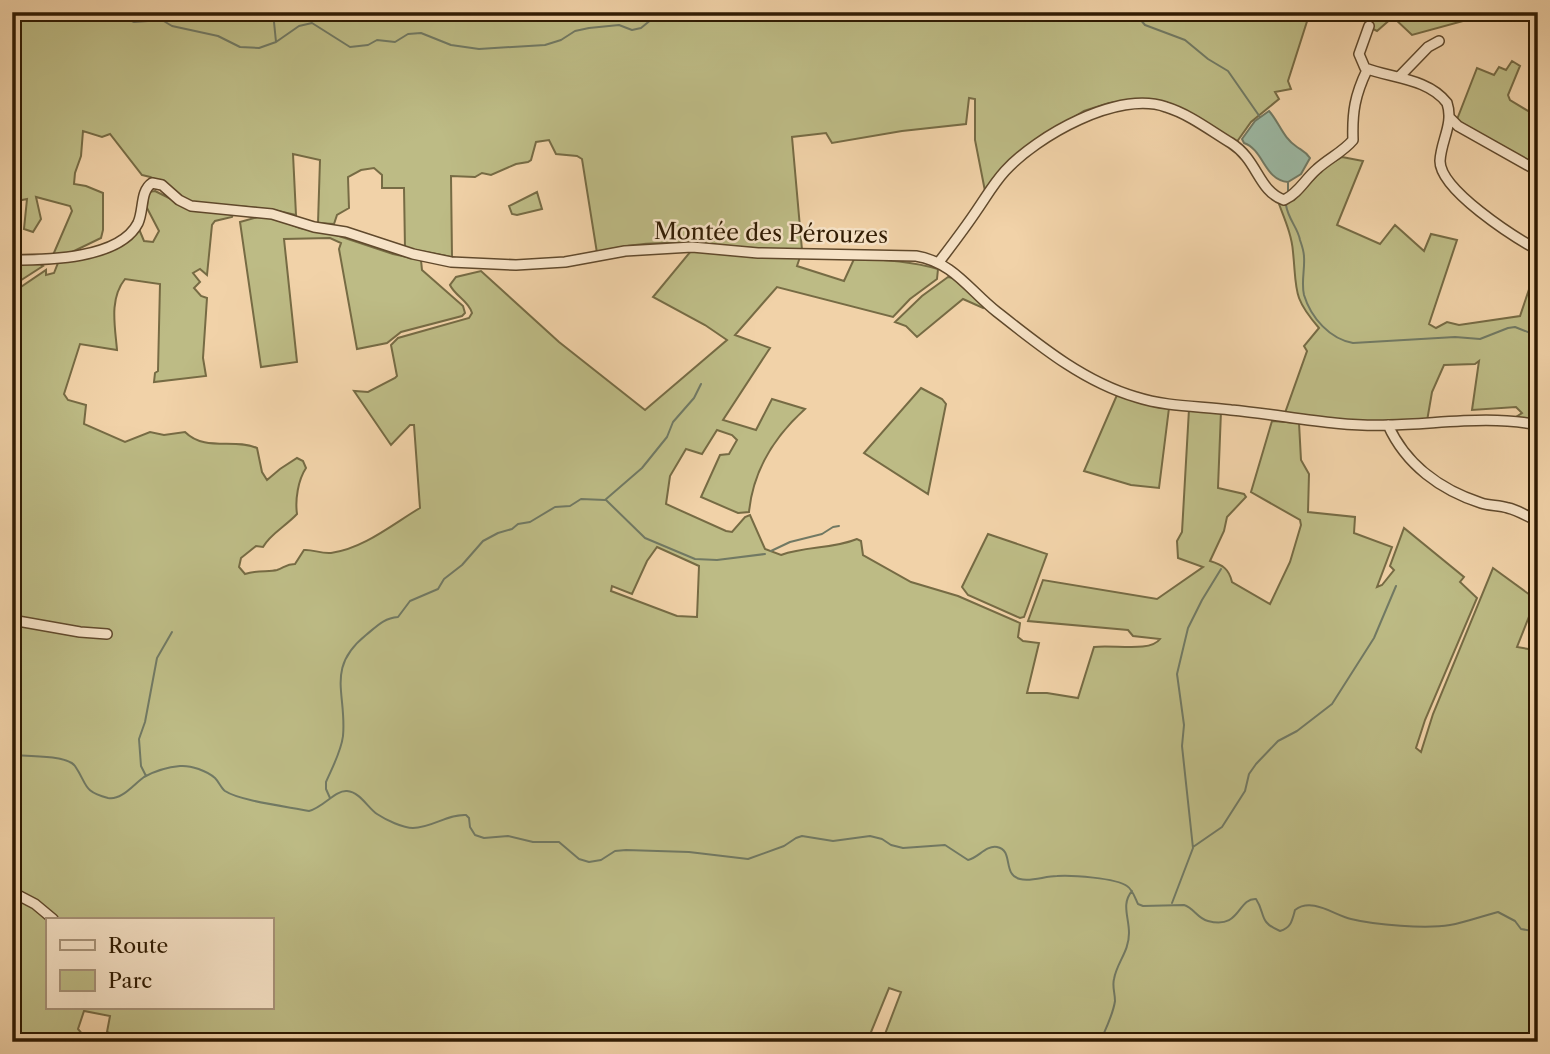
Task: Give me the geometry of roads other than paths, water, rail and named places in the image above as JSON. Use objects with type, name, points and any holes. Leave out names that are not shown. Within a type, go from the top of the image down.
[{"type":"street","points":[[1369,26],[1359,57],[1367,70],[1399,77],[1441,96],[1447,103],[1453,128],[1440,160],[1447,180],[1503,228],[1538,250]]},
{"type":"street","points":[[1399,77],[1428,47],[1439,41]]},
{"type":"street","points":[[1367,70],[1353,110],[1353,140],[1314,171],[1293,195],[1284,200],[1273,196],[1266,188],[1247,156],[1184,115],[1164,106],[1144,104],[1102,109],[1065,127],[1011,164],[939,262],[1058,359],[1115,391],[1157,403],[1336,425],[1500,421],[1538,425]]},
{"type":"street","points":[[1453,128],[1538,171]]},
{"type":"street","name":"Montée des Pérouzes","points":[[12,260],[56,259],[95,252],[113,245],[136,227],[142,215],[145,189],[152,183],[162,185],[179,200],[191,206],[272,214],[314,227],[346,232],[413,254],[451,262],[516,265],[565,262],[625,251],[692,247],[758,253],[896,254],[939,262]]},
{"type":"street","points":[[1388,425],[1413,464],[1436,482],[1473,500],[1491,506],[1507,507],[1538,521]]},
{"type":"street","points":[[12,620],[107,634]]},
{"type":"street","points":[[12,892],[35,904],[52,918]]},
{"type":"waterway","points":[[114,12],[134,22],[162,20],[172,26],[218,36],[240,47],[259,48],[276,42],[299,26],[312,23],[350,47],[368,45],[377,40],[395,42],[408,34],[421,33],[451,45],[479,49],[545,45],[561,40],[575,31],[589,28],[619,25],[632,30],[641,28],[657,12]]},
{"type":"waterway","points":[[273,12],[276,42]]},
{"type":"waterway","points":[[1134,12],[1145,25],[1185,40],[1228,71],[1260,117]]},
{"type":"waterway","points":[[1288,183],[1288,192]]},
{"type":"waterway","points":[[1286,205],[1303,251],[1303,290],[1307,304],[1322,326],[1337,337],[1353,343],[1455,337],[1480,339],[1515,327],[1538,336]]},
{"type":"waterway","points":[[330,798],[326,782],[343,736],[342,670],[353,647],[381,623],[398,617],[410,601],[438,589],[444,579],[462,565],[483,541],[518,524],[530,522],[555,507],[570,506],[581,499],[605,500],[642,468],[667,437],[673,422],[694,398],[701,384]]},
{"type":"waterway","points":[[606,500],[645,538],[695,559],[717,560],[765,554]]},
{"type":"waterway","points":[[771,551],[839,526]]},
{"type":"waterway","points":[[1172,903],[1193,848],[1182,746],[1184,725],[1177,674],[1188,628],[1221,569]]},
{"type":"waterway","points":[[1193,847],[1222,827],[1245,791],[1249,774],[1278,741],[1297,731],[1332,704],[1374,638],[1396,586]]},
{"type":"waterway","points":[[146,776],[141,766],[139,739],[145,722],[157,658],[172,632]]},
{"type":"waterway","points":[[12,755],[71,762],[90,790],[108,798],[122,795],[144,777],[166,768],[180,766],[208,773],[232,795],[309,811],[338,793],[347,791],[356,794],[381,816],[404,827],[427,826],[466,815],[475,835],[484,838],[508,836],[533,842],[559,842],[579,859],[589,862],[601,860],[615,851],[626,850],[689,852],[748,859],[784,846],[802,836],[833,841],[870,836],[903,848],[945,845],[968,860],[989,848],[997,847],[1005,853],[1011,873],[1020,879],[1064,876],[1113,881],[1129,888],[1138,904],[1143,906],[1184,905],[1204,920],[1219,923],[1233,918],[1245,903],[1256,899],[1265,921],[1280,931],[1289,926],[1295,910],[1309,905],[1344,917],[1387,925],[1450,925],[1498,912],[1515,921],[1521,929],[1538,932]]},
{"type":"waterway","points":[[1100,1042],[1113,1011],[1113,984],[1128,940],[1126,906],[1132,891]]}]
